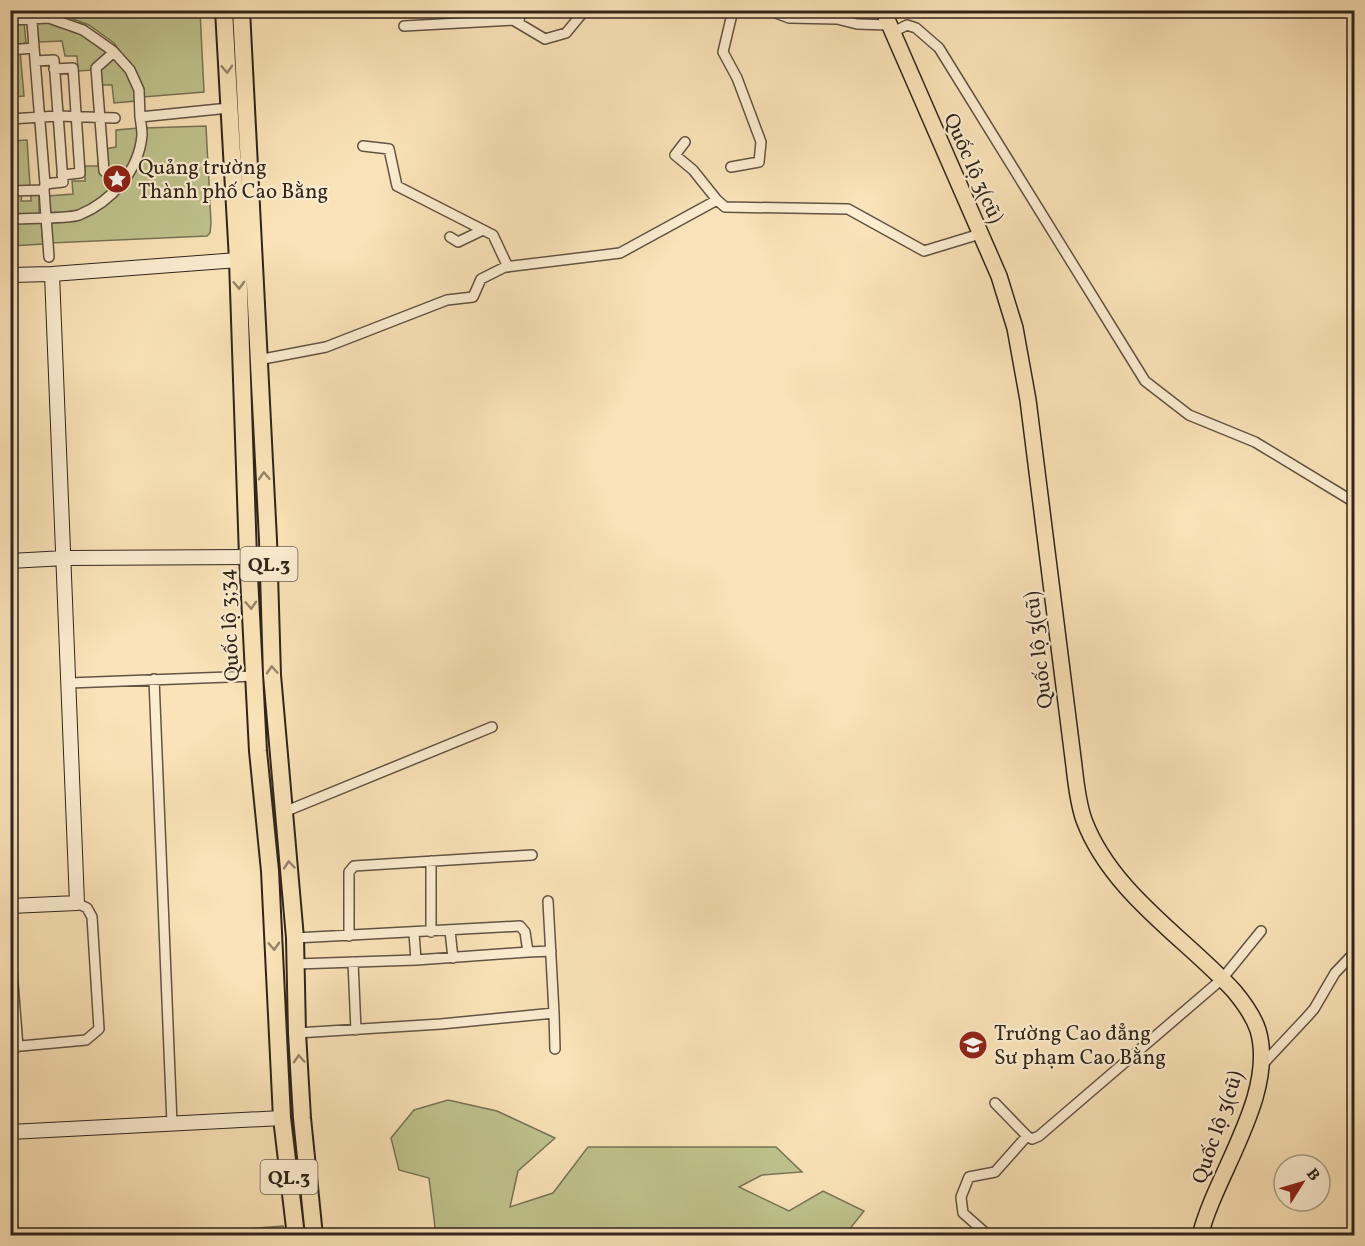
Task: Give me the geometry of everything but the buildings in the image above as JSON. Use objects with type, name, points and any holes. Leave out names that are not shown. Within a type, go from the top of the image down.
[{"type":"highway","name":"Quốc lộ 3;34","points":[[224,10],[229,108],[258,360],[272,675],[295,938],[302,1118],[314,1236]]},
{"type":"highway","name":"Quốc lộ 3;34","points":[[241,10],[246,260],[248,557],[258,751],[270,871],[282,1118],[296,1236]]},
{"type":"highway","points":[[248,557],[269,576]]},
{"type":"highway","points":[[264,814],[284,812]]},
{"type":"highway","points":[[282,1118],[302,1118]]},
{"type":"main road","name":"Quốc lộ 3(cũ)","points":[[888,22],[1008,303],[1021,354],[1074,766],[1083,818],[1103,857],[1128,889],[1222,979],[1246,1006],[1254,1019],[1260,1045],[1257,1087],[1245,1125],[1200,1236]]},
{"type":"street","points":[[519,23],[520,10]]},
{"type":"street","points":[[404,26],[513,20],[545,39],[566,33],[585,10]]},
{"type":"street","points":[[731,167],[759,162],[761,142],[737,78],[723,52],[733,10]]},
{"type":"street","points":[[768,10],[789,18],[837,19],[857,24],[888,22],[916,28],[939,48],[1145,381],[1189,415],[1255,442],[1354,502]]},
{"type":"street","points":[[31,15],[49,257]]},
{"type":"street","points":[[10,20],[31,15],[49,18],[83,30],[114,52],[129,70],[139,90],[142,135],[137,155],[126,179],[105,199],[78,216],[10,219]]},
{"type":"street","points":[[10,50],[34,48]]},
{"type":"street","points":[[114,52],[96,68],[104,171],[122,184]]},
{"type":"street","points":[[10,191],[45,187],[63,182],[54,60],[35,61]]},
{"type":"street","points":[[54,69],[74,68],[80,173],[62,175]]},
{"type":"street","points":[[140,117],[229,108]]},
{"type":"street","points":[[10,119],[115,118]]},
{"type":"street","points":[[685,142],[675,155],[693,170],[725,207],[848,209],[924,251],[980,234]]},
{"type":"street","points":[[363,146],[389,149],[397,186],[493,235],[508,267]]},
{"type":"street","points":[[258,360],[326,347],[447,300],[473,297],[482,279],[508,267],[620,253],[717,200]]},
{"type":"street","points":[[450,237],[458,242],[483,230]]},
{"type":"street","points":[[10,275],[246,260]]},
{"type":"street","points":[[52,274],[78,903]]},
{"type":"street","points":[[10,561],[65,558],[248,557]]},
{"type":"street","points":[[69,683],[255,676]]},
{"type":"street","points":[[154,679],[172,1124]]},
{"type":"street","points":[[284,812],[492,727]]},
{"type":"street","points":[[349,936],[349,872],[356,865],[532,855]]},
{"type":"street","points":[[431,861],[431,932]]},
{"type":"street","points":[[549,901],[555,1049]]},
{"type":"street","points":[[10,906],[78,903],[87,908],[92,917],[99,1029],[86,1040],[14,1047],[10,945]]},
{"type":"street","points":[[295,938],[520,927],[525,932],[528,952]]},
{"type":"street","points":[[450,930],[453,958]]},
{"type":"street","points":[[995,1103],[1027,1136],[1032,1139],[1038,1136],[1222,979],[1261,931]]},
{"type":"street","points":[[414,933],[416,960]]},
{"type":"street","points":[[296,964],[416,960],[551,951]]},
{"type":"street","points":[[1260,1067],[1310,1013],[1335,973],[1354,953]]},
{"type":"street","points":[[353,962],[356,1030]]},
{"type":"street","points":[[297,1033],[555,1013]]},
{"type":"street","points":[[10,1131],[282,1118]]},
{"type":"street","points":[[989,1236],[963,1213],[961,1197],[969,1177],[995,1172],[1027,1136]]},
{"type":"green space","points":[[35,11],[200,11],[204,92],[143,97],[134,71],[114,43],[89,25],[65,16],[36,14]]},
{"type":"green space","points":[[35,21],[74,30],[98,42],[127,70],[136,101],[114,103],[112,85],[93,85],[93,70],[78,71],[77,56],[65,56],[62,41],[39,42]]},
{"type":"green space","points":[[24,22],[26,43],[18,44],[17,36],[11,36],[10,23]]},
{"type":"green space","points":[[20,51],[24,96],[11,97],[11,52]]},
{"type":"green space","points":[[206,126],[211,223],[210,233],[207,236],[51,243],[50,221],[69,219],[122,187],[145,128]]},
{"type":"green space","points":[[138,128],[137,142],[128,167],[101,199],[78,213],[50,216],[48,196],[73,194],[72,181],[85,181],[85,166],[98,166],[99,150],[116,147],[116,130]]},
{"type":"green space","points":[[27,140],[30,186],[11,186],[11,141]]},
{"type":"green space","points":[[31,193],[39,193],[39,214],[11,216],[13,195],[22,194],[21,201],[31,201]]},
{"type":"green space","points":[[41,221],[43,244],[11,246],[11,222]]},
{"type":"green space","points":[[448,1100],[497,1111],[555,1138],[518,1171],[510,1207],[553,1193],[588,1147],[776,1147],[802,1172],[762,1175],[739,1187],[789,1211],[823,1191],[864,1211],[845,1235],[436,1235],[429,1178],[399,1170],[391,1138],[414,1110]]},
{"type":"green space","points":[[283,1226],[285,1235],[170,1235]]},
{"type":"place","name":"Quảng trường Thành phố Cao Bằng","points":[[117,179]]},
{"type":"place","name":"Trường Cao đẳng Sư phạm Cao Bằng","points":[[973,1045]]}]
